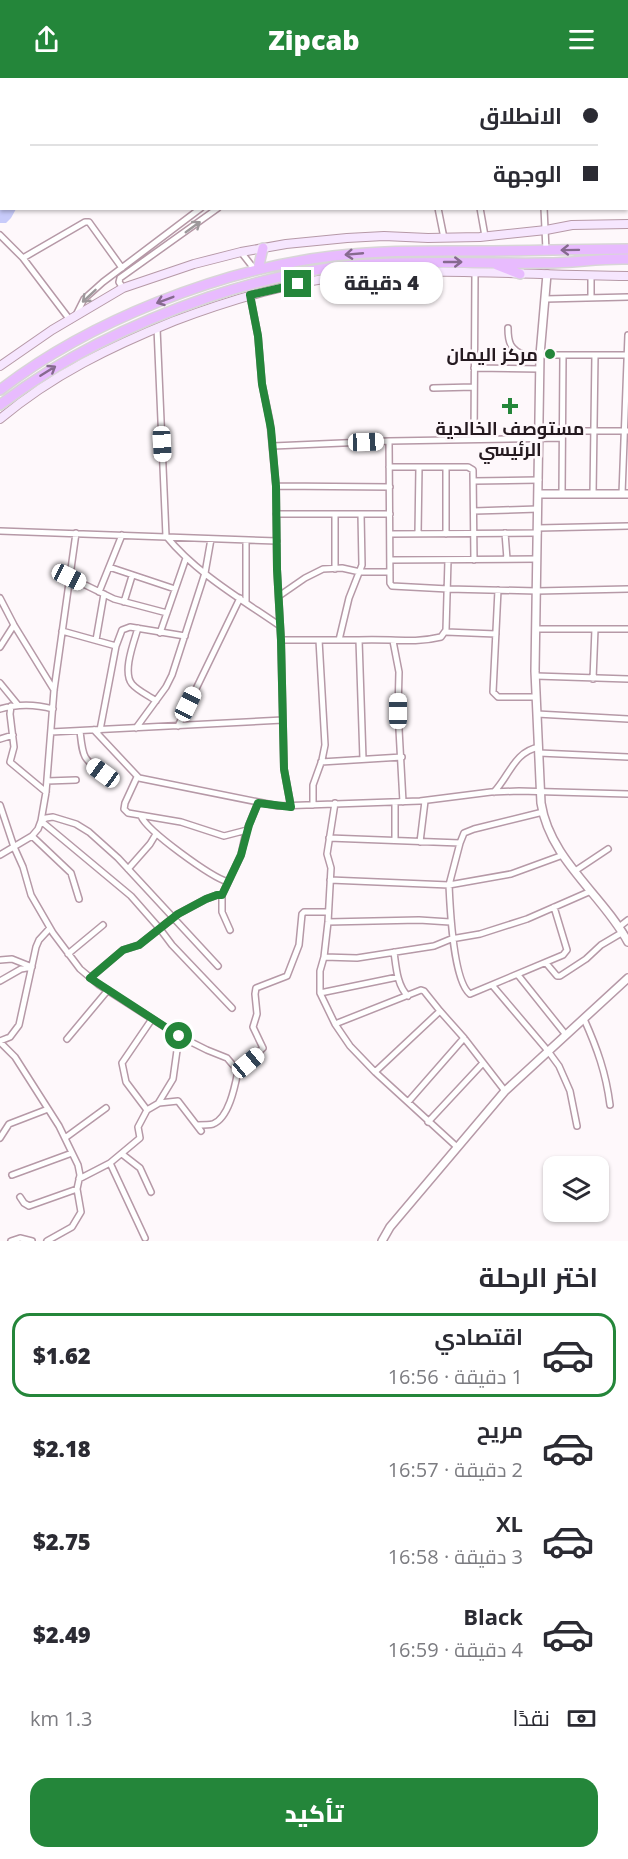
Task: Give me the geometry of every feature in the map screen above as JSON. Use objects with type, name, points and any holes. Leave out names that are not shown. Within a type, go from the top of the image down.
[{"type":"highway","points":[[257,270],[263,248]]},
{"type":"highway","points":[[0,390],[62,349],[120,318],[169,298],[257,270],[316,258],[383,252],[628,249]]},
{"type":"highway","points":[[382,263],[383,252]]},
{"type":"highway","points":[[0,405],[45,372],[98,342],[153,318],[216,300],[261,281],[345,266],[382,263],[547,263],[628,259]]},
{"type":"highway","points":[[489,262],[520,273]]},
{"type":"main road","points":[[0,366],[72,318],[123,288],[194,264],[241,252],[286,244],[347,238],[485,236],[572,225],[628,224]]},
{"type":"main road","points":[[0,419],[76,366],[216,300],[354,276],[413,273],[520,273],[628,276]]},
{"type":"street","points":[[0,235],[24,258],[72,318],[84,299],[198,210]]},
{"type":"street","points":[[123,288],[119,282],[120,278],[215,210]]},
{"type":"street","points":[[438,210],[444,238]]},
{"type":"street","points":[[480,210],[485,236]]},
{"type":"street","points":[[544,210],[546,250]]},
{"type":"street","points":[[24,258],[85,222],[89,222],[122,268]]},
{"type":"street","points":[[241,252],[257,270]]},
{"type":"street","points":[[474,439],[475,273]]},
{"type":"street","points":[[547,274],[540,355],[536,629],[540,790],[543,812],[552,839],[621,929],[628,942]]},
{"type":"street","points":[[591,276],[591,298]]},
{"type":"street","points":[[250,295],[273,446],[284,769],[291,807]]},
{"type":"street","points":[[545,299],[628,297]]},
{"type":"street","points":[[157,328],[166,536],[186,558],[280,626]]},
{"type":"street","points":[[508,328],[509,343],[525,355],[627,355]]},
{"type":"street","points":[[538,494],[625,494],[628,335]]},
{"type":"street","points":[[562,494],[563,355]]},
{"type":"street","points":[[593,494],[595,355]]},
{"type":"street","points":[[474,368],[540,369]]},
{"type":"street","points":[[433,388],[474,387]]},
{"type":"street","points":[[273,446],[540,438],[594,431],[626,431]]},
{"type":"street","points":[[389,441],[390,583],[393,586],[537,591],[628,589]]},
{"type":"street","points":[[389,467],[471,468],[474,472],[474,560]]},
{"type":"street","points":[[418,534],[419,467]]},
{"type":"street","points":[[446,467],[446,534]]},
{"type":"street","points":[[474,481],[539,480]]},
{"type":"street","points":[[276,486],[390,487]]},
{"type":"street","points":[[474,511],[538,509]]},
{"type":"street","points":[[276,514],[390,514]]},
{"type":"street","points":[[335,514],[335,568]]},
{"type":"street","points":[[339,640],[349,598],[362,565],[361,514]]},
{"type":"street","points":[[390,534],[505,533],[628,526]]},
{"type":"street","points":[[0,531],[277,541]]},
{"type":"street","points":[[0,855],[32,836],[41,821],[46,792],[54,690],[76,533]]},
{"type":"street","points":[[505,533],[507,559]]},
{"type":"street","points":[[96,640],[102,593],[109,567],[122,535]]},
{"type":"street","points":[[136,728],[169,681],[205,573],[211,539]]},
{"type":"street","points":[[178,726],[243,600],[246,540]]},
{"type":"street","points":[[160,633],[186,558]]},
{"type":"street","points":[[390,560],[537,559]]},
{"type":"street","points":[[446,633],[448,560]]},
{"type":"street","points":[[109,567],[175,589]]},
{"type":"street","points":[[279,596],[316,572],[335,568],[360,572],[390,572]]},
{"type":"street","points":[[124,602],[132,576]]},
{"type":"street","points":[[69,577],[124,602],[167,613]]},
{"type":"street","points":[[498,590],[492,686],[494,694],[498,697],[536,697]]},
{"type":"street","points":[[0,598],[54,690]]},
{"type":"street","points":[[0,647],[14,625]]},
{"type":"street","points":[[97,730],[116,646],[124,628],[138,628],[185,636]]},
{"type":"street","points":[[138,628],[128,676],[134,686],[156,700]]},
{"type":"street","points":[[536,629],[628,629]]},
{"type":"street","points":[[593,679],[595,629]]},
{"type":"street","points":[[62,631],[116,646]]},
{"type":"street","points":[[281,640],[414,641],[439,638],[446,633],[496,634]]},
{"type":"street","points":[[313,805],[313,785],[325,745],[319,640]]},
{"type":"street","points":[[359,640],[363,759]]},
{"type":"street","points":[[393,641],[399,672],[398,711],[403,802]]},
{"type":"street","points":[[536,676],[628,679]]},
{"type":"street","points":[[0,683],[18,705]]},
{"type":"street","points":[[0,709],[18,705],[53,710]]},
{"type":"street","points":[[11,706],[14,747],[10,762],[46,792]]},
{"type":"street","points":[[537,714],[628,719]]},
{"type":"street","points":[[51,732],[283,720]]},
{"type":"street","points":[[97,730],[137,777],[258,803],[291,807],[335,803],[426,801],[494,792],[540,790],[587,794],[628,794]]},
{"type":"street","points":[[81,731],[85,759],[103,773]]},
{"type":"street","points":[[0,739],[13,735]]},
{"type":"street","points":[[494,792],[515,760],[524,752],[539,750],[628,757]]},
{"type":"street","points":[[321,762],[402,757]]},
{"type":"street","points":[[137,777],[124,807],[128,813],[181,822],[224,836],[247,830]]},
{"type":"street","points":[[47,781],[76,780]]},
{"type":"street","points":[[420,842],[426,801]]},
{"type":"street","points":[[395,802],[395,840]]},
{"type":"street","points":[[230,930],[222,912],[222,895],[241,855],[247,830],[258,803]]},
{"type":"street","points":[[335,803],[327,854],[330,861],[328,922],[320,971],[320,993],[350,1046],[457,1147]]},
{"type":"street","points":[[0,804],[32,895],[50,928],[68,954],[90,978],[179,1036],[227,1058],[238,1071]]},
{"type":"street","points":[[543,812],[464,833],[449,885],[450,922],[462,985],[466,990],[470,994],[563,955],[567,950],[554,907]]},
{"type":"street","points":[[141,816],[156,834],[198,866],[228,882]]},
{"type":"street","points":[[41,821],[53,818],[80,826],[104,845],[152,893],[172,918],[218,966]]},
{"type":"street","points":[[41,821],[131,896],[172,945],[232,1008]]},
{"type":"street","points":[[128,869],[156,834]]},
{"type":"street","points":[[32,836],[71,873],[79,898]]},
{"type":"street","points":[[329,838],[460,843]]},
{"type":"street","points":[[575,871],[608,849]]},
{"type":"street","points":[[330,880],[449,885],[511,874],[563,855]]},
{"type":"street","points":[[324,957],[357,958],[434,946],[527,920],[591,891]]},
{"type":"street","points":[[90,978],[123,950],[139,945],[172,918],[206,899],[222,895]]},
{"type":"street","points":[[79,1179],[122,1155],[140,1138],[138,1128],[147,1110],[159,1103],[178,1101],[199,1128],[213,1124],[224,1115],[236,1087],[238,1071],[263,1048],[253,1027],[257,1014],[256,988],[287,975],[298,945],[302,914],[304,912],[328,912]]},
{"type":"street","points":[[328,922],[419,920],[450,922]]},
{"type":"street","points":[[546,963],[557,976],[560,976],[586,959],[621,929],[628,920]]},
{"type":"street","points":[[68,954],[103,925]]},
{"type":"street","points":[[47,1241],[72,1227],[78,1220],[81,1207],[77,1189],[78,1165],[48,1109],[12,1053],[0,1041],[10,1037],[19,1025],[38,943],[50,928]]},
{"type":"street","points":[[394,952],[398,978],[408,996]]},
{"type":"street","points":[[0,960],[12,959],[32,967]]},
{"type":"street","points":[[0,981],[21,969],[32,967]]},
{"type":"street","points":[[518,975],[566,1035]]},
{"type":"street","points":[[320,993],[398,978]]},
{"type":"street","points":[[382,1241],[390,1227],[505,1091],[628,978]]},
{"type":"street","points":[[492,985],[560,1066],[570,1091],[577,1126]]},
{"type":"street","points":[[67,1040],[108,990]]},
{"type":"street","points":[[335,1023],[421,990],[424,991],[505,1091]]},
{"type":"street","points":[[375,1072],[440,1011]]},
{"type":"street","points":[[147,1110],[126,1082],[122,1063],[152,1019]]},
{"type":"street","points":[[584,1019],[603,1064],[610,1105]]},
{"type":"street","points":[[159,1103],[173,1079],[179,1036]]},
{"type":"street","points":[[408,1102],[464,1038]]},
{"type":"street","points":[[428,1122],[483,1063]]},
{"type":"street","points":[[65,1138],[106,1108]]},
{"type":"street","points":[[0,1137],[9,1124],[48,1109]]},
{"type":"street","points":[[12,1175],[72,1153]]},
{"type":"street","points":[[122,1155],[140,1168],[151,1192]]},
{"type":"street","points":[[110,1163],[145,1238]]},
{"type":"street","points":[[20,1197],[29,1206],[77,1189]]},
{"type":"street","points":[[11,1241],[20,1238],[32,1241]]},
{"type":"water","points":[[0,210],[15,210],[6,223],[0,223]]},
{"type":"place","name":"مركز اليمان","points":[[550,354]]},
{"type":"place","name":"مستوصف الخالدية الرئيسي","points":[[510,406]]},
{"type":"route","points":[[179,1036],[90,978],[123,950],[139,945],[178,914],[206,899],[222,895],[241,855],[246,832],[258,803],[291,807],[284,769],[276,486],[271,429],[262,384],[258,336],[250,295],[298,284]]}]
